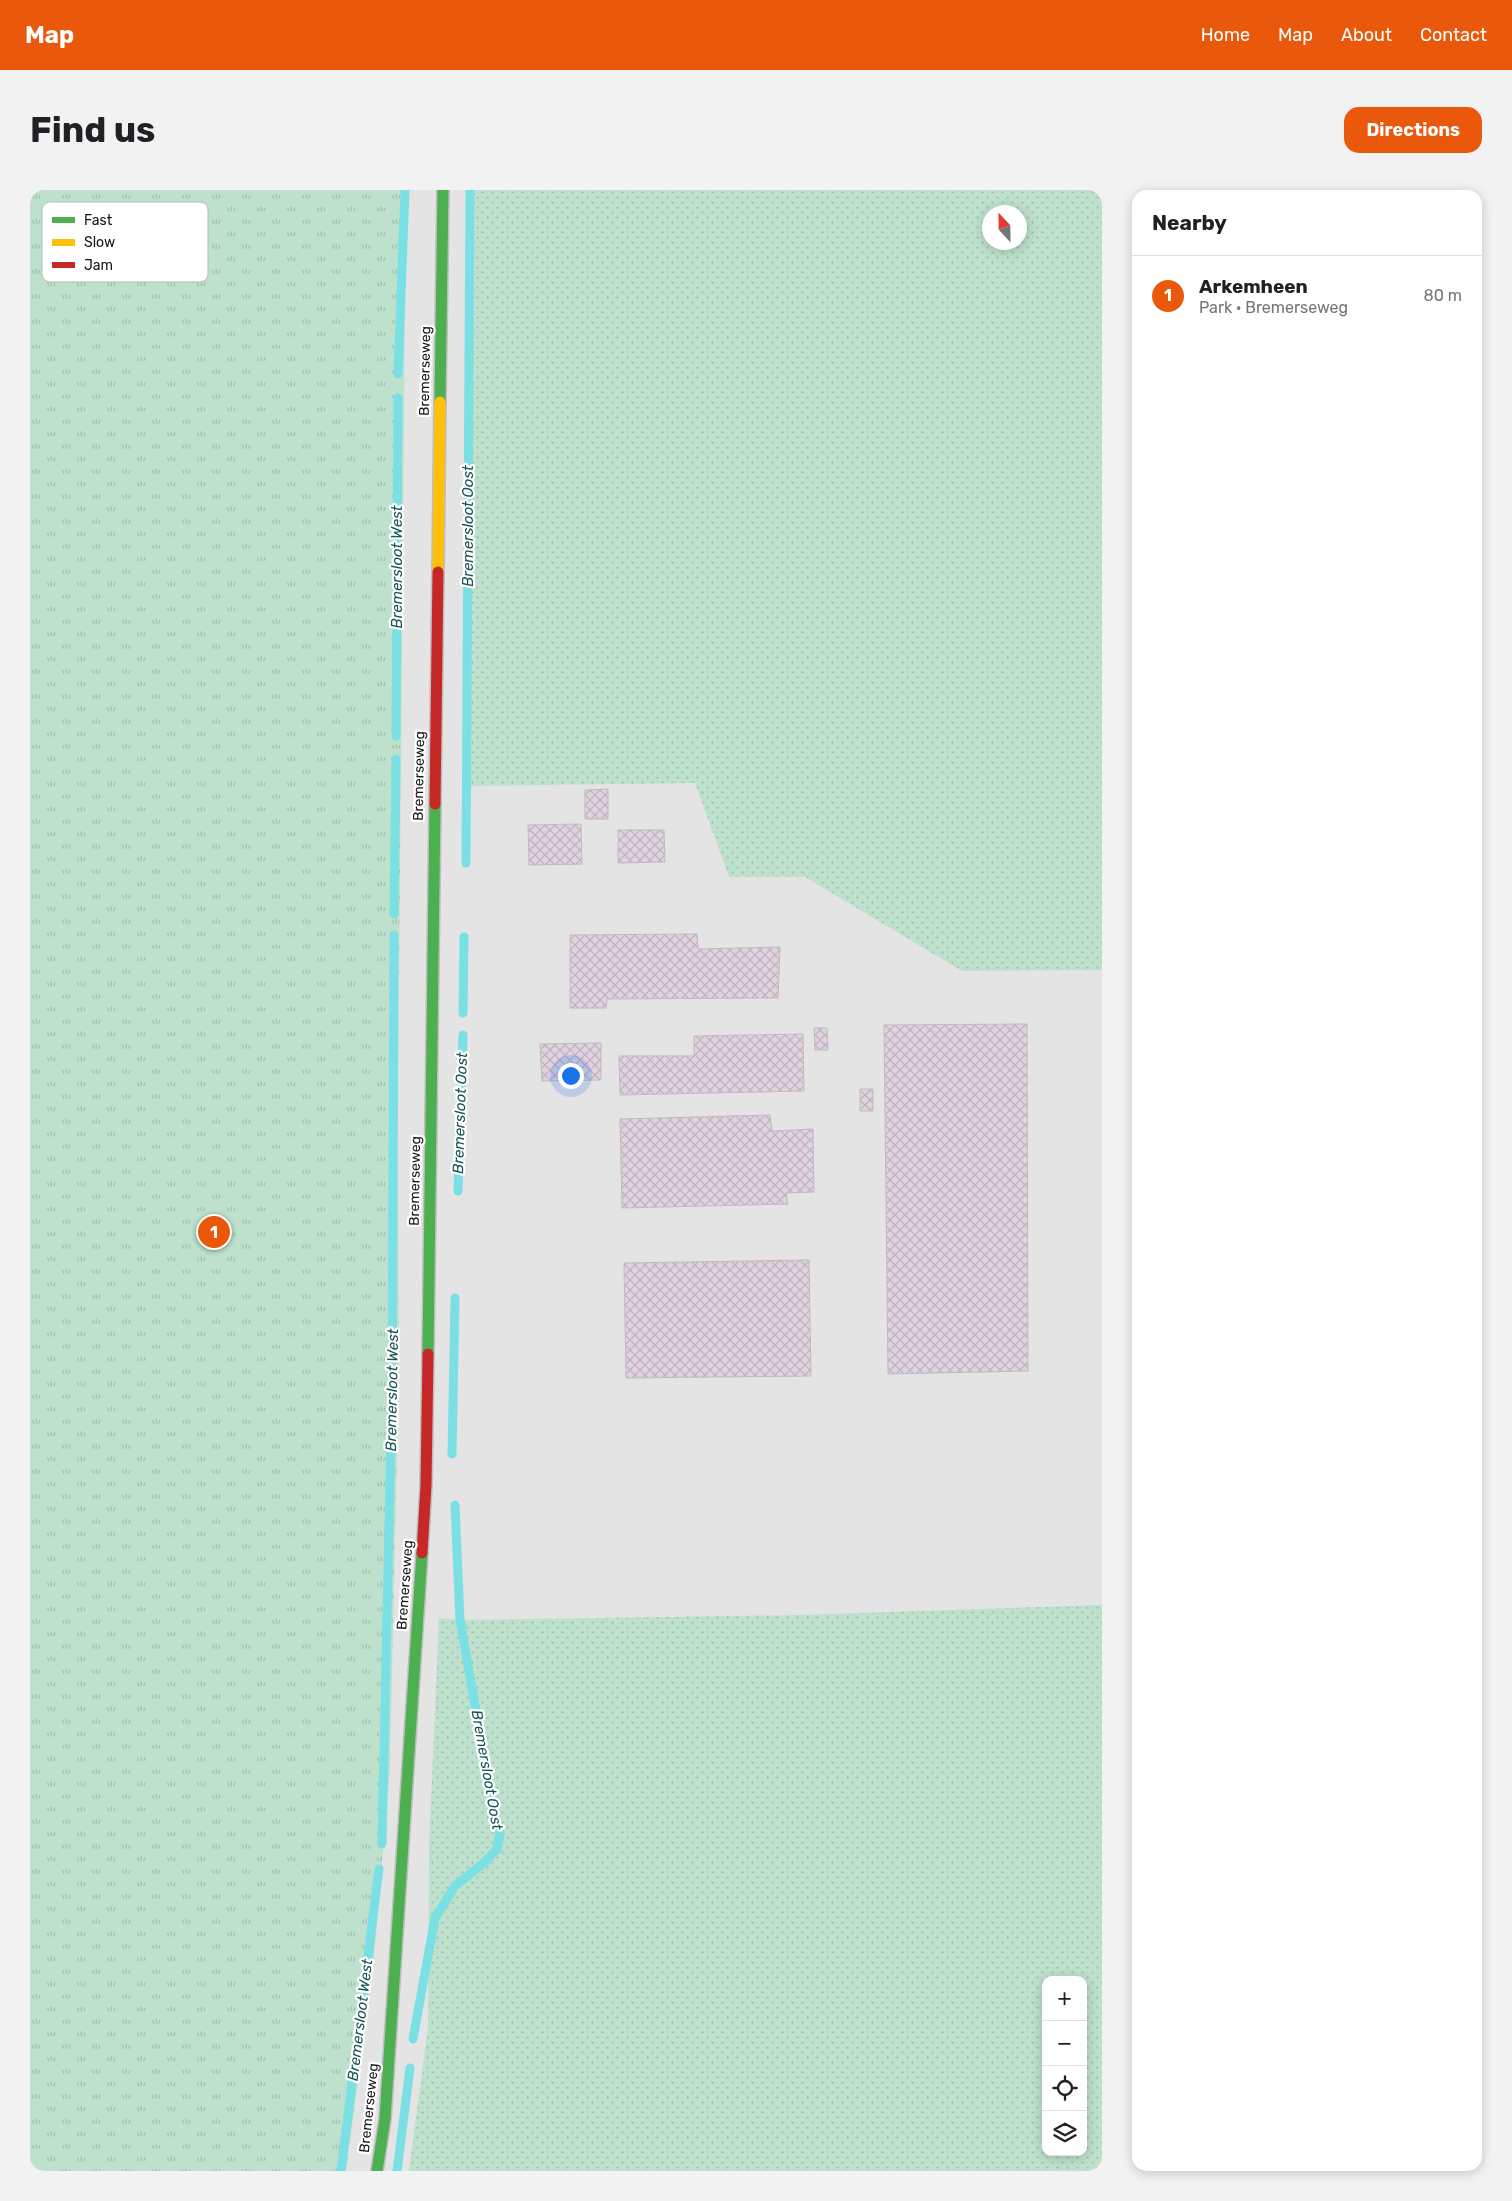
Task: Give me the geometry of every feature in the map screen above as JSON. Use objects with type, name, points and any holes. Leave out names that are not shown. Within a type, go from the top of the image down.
[{"type":"street","name":"Bremerseweg","points":[[377,2171],[385,2110],[426,1485],[443,190]]},
{"type":"green space","points":[[30,190],[406,190],[398,1105],[399,1359],[390,1767],[374,1959],[346,2171],[30,2171]]},
{"type":"green space","points":[[471,190],[1102,190],[1102,970],[962,971],[805,877],[729,877],[695,783],[467,786],[472,409]]},
{"type":"green space","points":[[1102,1605],[1102,2171],[409,2171],[428,2028],[429,1847],[439,1618],[460,1620],[802,1615]]},
{"type":"building","points":[[608,789],[608,819],[585,819],[585,790]]},
{"type":"building","points":[[581,824],[582,864],[529,865],[528,825]]},
{"type":"building","points":[[618,830],[664,830],[665,862],[618,863]]},
{"type":"building","points":[[697,934],[698,949],[780,947],[778,998],[607,999],[606,1008],[570,1008],[570,935]]},
{"type":"building","points":[[1027,1024],[1028,1371],[888,1374],[884,1025]]},
{"type":"building","points":[[814,1028],[827,1028],[828,1050],[815,1050]]},
{"type":"building","points":[[803,1034],[804,1091],[620,1095],[619,1056],[694,1056],[694,1036]]},
{"type":"building","points":[[601,1043],[601,1080],[542,1081],[540,1044]]},
{"type":"building","points":[[860,1089],[873,1089],[873,1111],[860,1111]]},
{"type":"building","points":[[770,1115],[772,1131],[813,1129],[814,1192],[786,1193],[788,1204],[622,1208],[620,1119]]},
{"type":"building","points":[[809,1260],[811,1376],[626,1378],[624,1263]]},
{"type":"waterway","name":"Bremersloot West","points":[[398,374],[405,190]]},
{"type":"waterway","name":"Bremersloot Oost","points":[[466,863],[470,190]]},
{"type":"waterway","name":"Bremersloot West","points":[[396,736],[398,398]]},
{"type":"waterway","name":"Bremersloot West","points":[[394,914],[396,759]]},
{"type":"waterway","name":"Bremersloot West","points":[[382,1844],[392,1390],[394,935]]},
{"type":"waterway","name":"Bremersloot Oost","points":[[463,1013],[464,937]]},
{"type":"waterway","name":"Bremersloot Oost","points":[[458,1191],[463,1035]]},
{"type":"waterway","name":"Bremersloot Oost","points":[[452,1454],[455,1298]]},
{"type":"waterway","name":"Bremersloot Oost","points":[[413,2039],[435,1918],[455,1886],[485,1862],[497,1849],[500,1834],[493,1808],[460,1620],[455,1505]]},
{"type":"waterway","name":"Bremersloot West","points":[[341,2171],[379,1869]]},
{"type":"waterway","name":"Bremersloot Oost","points":[[397,2171],[410,2068]]},
{"type":"traffic: fast","points":[[440,402],[443,190]]},
{"type":"traffic: fast","points":[[428,1354],[435,804]]},
{"type":"traffic: fast","points":[[377,2171],[385,2119],[422,1553]]},
{"type":"traffic: slow","points":[[438,572],[440,402]]},
{"type":"traffic: jam","points":[[435,804],[438,572]]},
{"type":"traffic: jam","points":[[422,1553],[426,1485],[428,1354]]},
{"type":"place","name":"Arkemheen","points":[[214,1232]]}]
